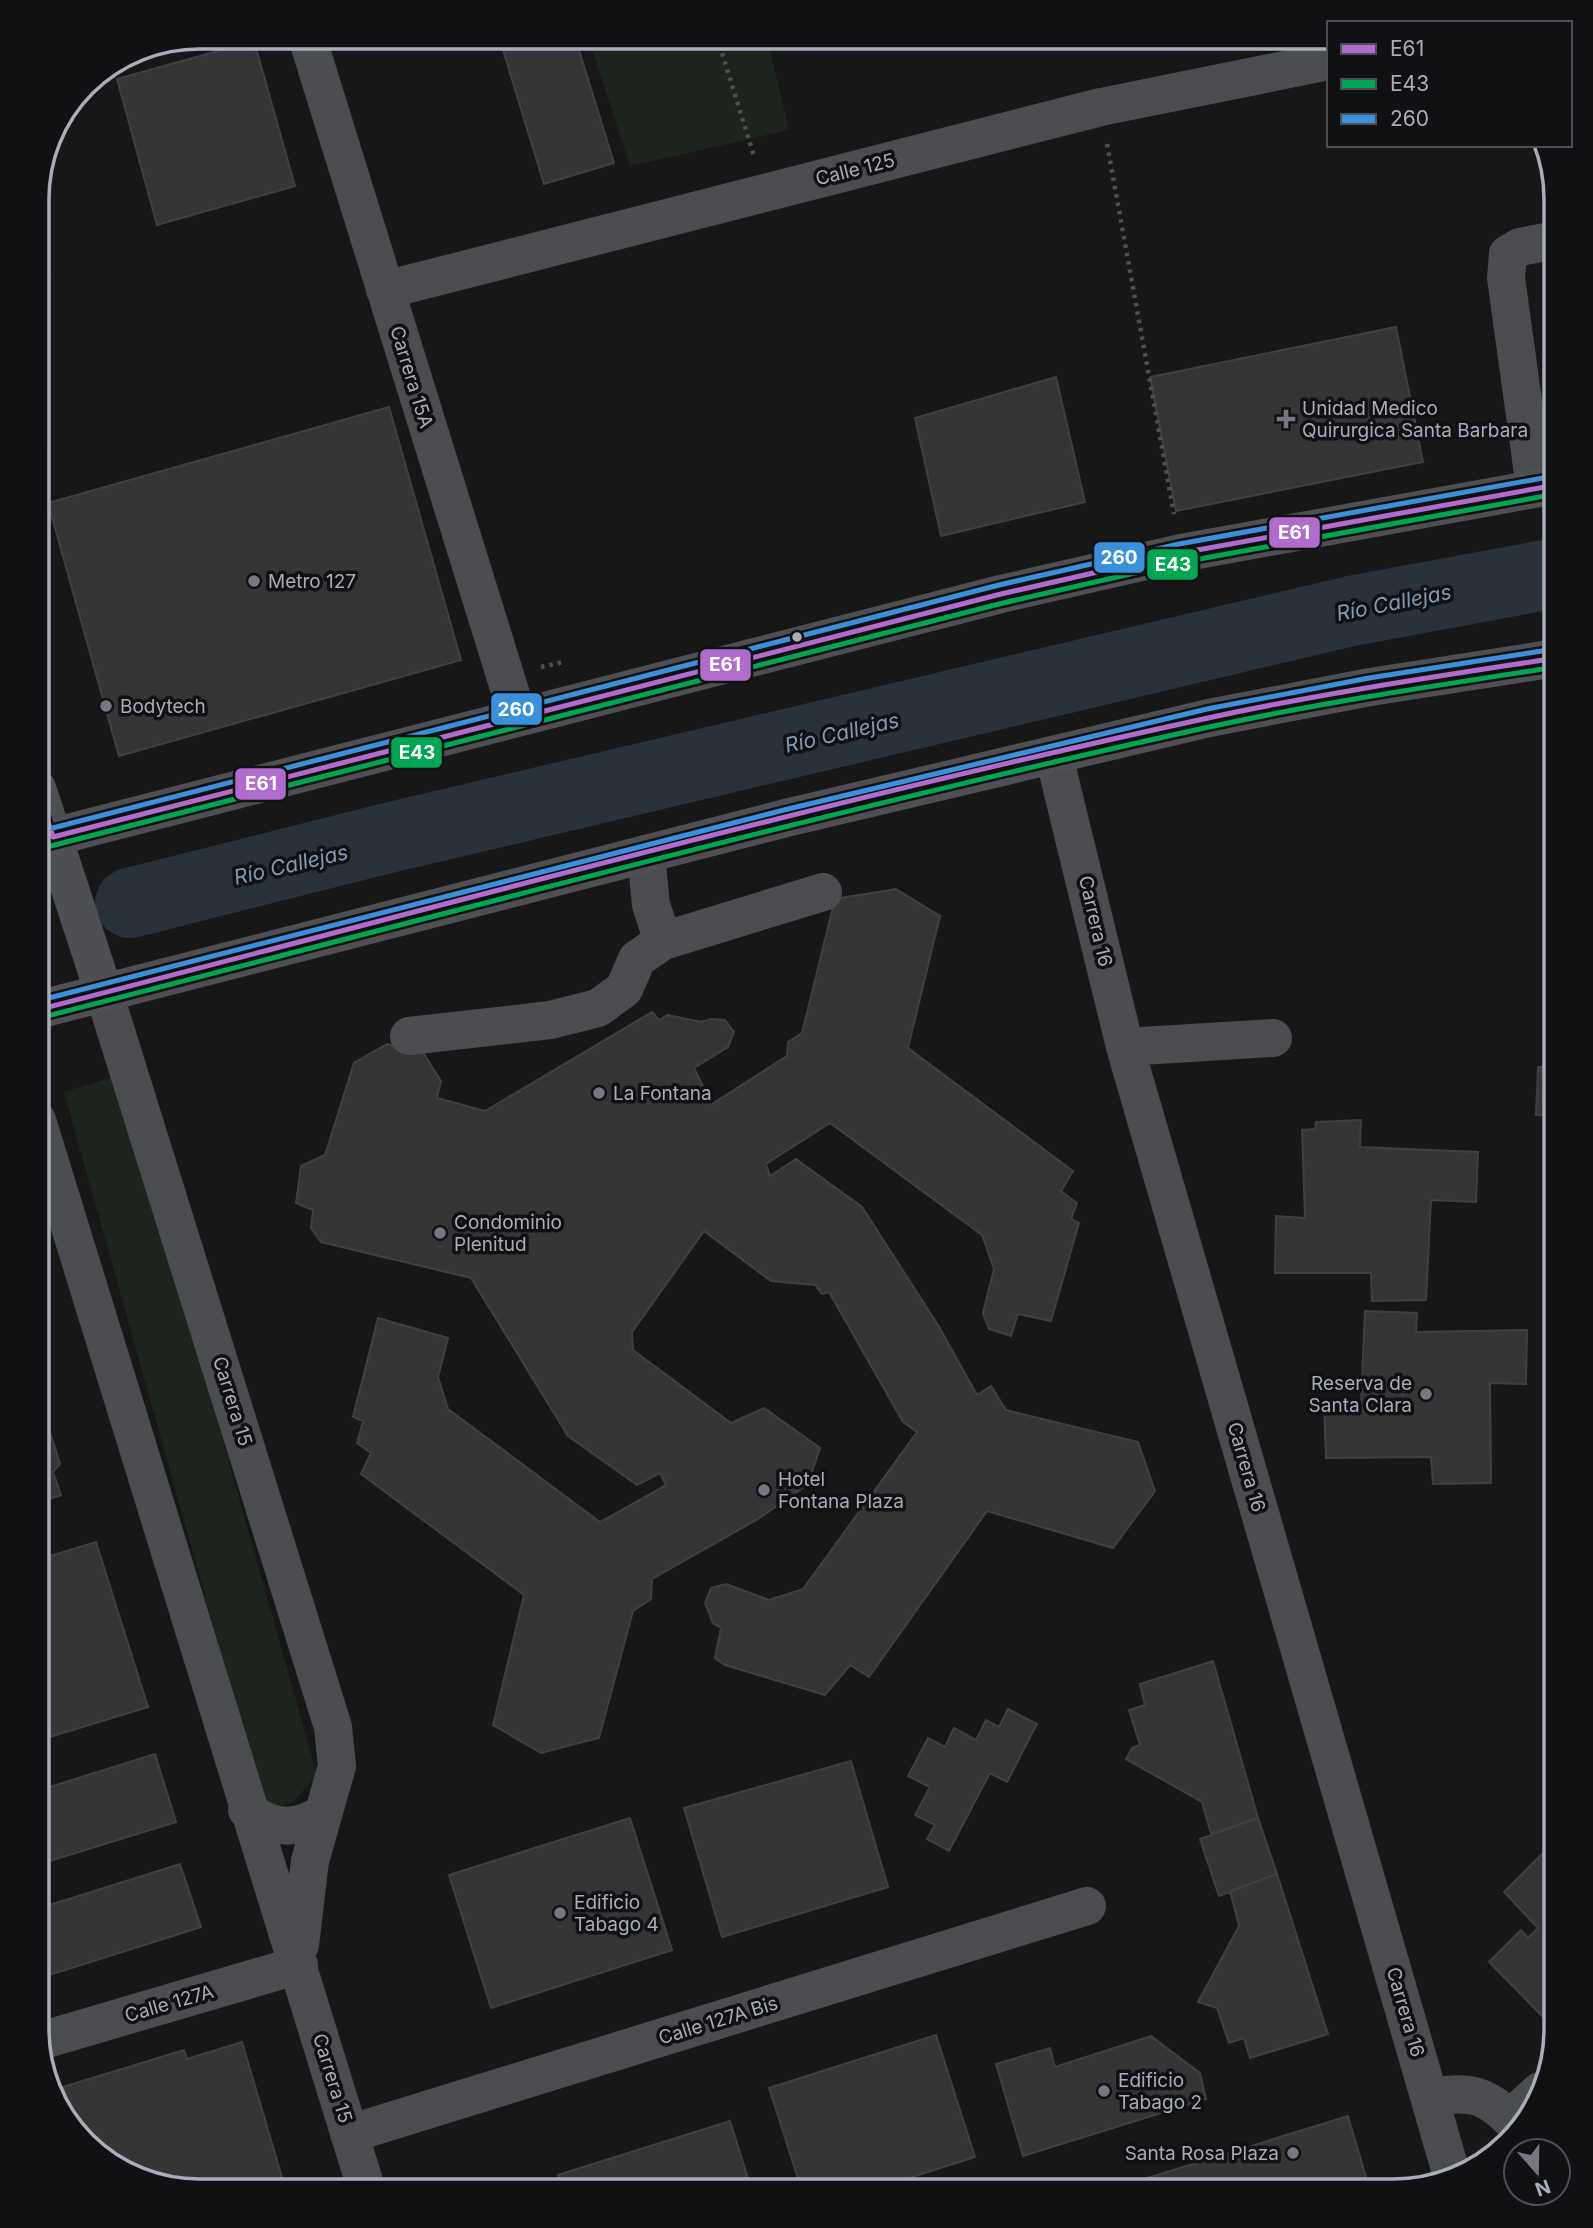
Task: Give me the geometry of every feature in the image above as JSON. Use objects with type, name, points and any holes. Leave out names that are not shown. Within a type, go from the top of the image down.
[{"type":"main road","points":[[49,838],[1001,594],[1181,553],[1544,486]]},
{"type":"main road","points":[[49,1007],[646,854],[1223,715],[1370,687],[1544,660]]},
{"type":"main road","points":[[49,849],[104,993]]},
{"type":"street","name":"Carrera 15A","points":[[311,49],[385,290],[410,421],[517,717]]},
{"type":"street","name":"Calle 125","points":[[385,290],[1101,107],[1327,61]]},
{"type":"street","points":[[1544,242],[1520,247],[1508,254],[1506,278],[1544,476]]},
{"type":"street","name":"Carrera 16","points":[[1054,755],[1125,1047],[1450,2169]]},
{"type":"street","points":[[646,854],[651,905],[663,940]]},
{"type":"street","points":[[410,1036],[528,1023],[598,1008],[624,989],[637,959],[663,940],[823,892]]},
{"type":"street","name":"Carrera 15","points":[[104,993],[333,1727],[337,1766],[306,1885],[299,1965]]},
{"type":"street","points":[[1125,1047],[1273,1038]]},
{"type":"street","name":"Carrera 15","points":[[49,1158],[247,1810],[299,1965],[363,2179]]},
{"type":"street","points":[[247,1810],[260,1820],[285,1826],[310,1822],[324,1812]]},
{"type":"street","name":"Calle 127A Bis","points":[[349,2134],[1087,1906]]},
{"type":"street","name":"Calle 127A","points":[[49,2038],[299,1965]]},
{"type":"street","points":[[1430,2097],[1459,2092],[1488,2100],[1512,2122]]},
{"type":"path","points":[[721,49],[765,192]]},
{"type":"path","points":[[1101,107],[1181,553]]},
{"type":"path","points":[[49,1298],[58,1298]]},
{"type":"shaded area","points":[[592,49],[770,49],[789,130],[630,166]]},
{"type":"shaded area","points":[[120,1075],[317,1775],[293,1802],[265,1810],[64,1092]]},
{"type":"building","points":[[225,49],[256,49],[295,186],[157,225],[117,79]]},
{"type":"building","points":[[503,49],[579,49],[614,163],[544,184]]},
{"type":"building","name":"Unidad Medico Quirurgica Santa Barbara","points":[[1396,327],[1423,462],[1176,511],[1150,377]]},
{"type":"building","points":[[1056,377],[1085,502],[941,536],[915,418]]},
{"type":"building","name":"Metro 127","points":[[389,407],[461,660],[119,756],[49,503]]},
{"type":"building","points":[[896,889],[940,916],[908,1048],[1073,1171],[1061,1191],[1077,1203],[1071,1219],[1079,1223],[1051,1321],[1018,1314],[1011,1336],[989,1329],[983,1313],[994,1269],[982,1235],[830,1123],[766,1164],[770,1176],[796,1159],[862,1207],[938,1325],[977,1395],[991,1386],[1006,1410],[1138,1442],[1155,1491],[1113,1548],[987,1511],[869,1677],[850,1665],[825,1695],[725,1665],[715,1658],[721,1628],[713,1623],[705,1603],[711,1588],[726,1584],[769,1600],[803,1589],[917,1432],[903,1422],[829,1292],[822,1294],[815,1285],[771,1281],[704,1231],[632,1332],[633,1350],[731,1423],[764,1408],[820,1448],[808,1484],[758,1519],[652,1579],[651,1599],[633,1611],[599,1738],[541,1753],[493,1725],[524,1595],[361,1474],[371,1453],[357,1443],[363,1421],[353,1417],[378,1318],[448,1338],[438,1377],[448,1409],[600,1522],[666,1485],[660,1473],[637,1485],[568,1436],[471,1278],[321,1242],[311,1228],[313,1210],[296,1203],[301,1166],[325,1155],[354,1063],[387,1044],[422,1051],[441,1081],[437,1098],[485,1111],[652,1012],[659,1020],[668,1015],[701,1022],[711,1019],[725,1020],[734,1032],[728,1047],[694,1068],[712,1104],[787,1056],[788,1042],[802,1033],[835,899]]},
{"type":"building","points":[[1538,1067],[1544,1067],[1544,1115],[1536,1115]]},
{"type":"building","points":[[1361,1120],[1360,1147],[1478,1152],[1476,1202],[1431,1200],[1426,1300],[1372,1301],[1371,1273],[1275,1273],[1276,1216],[1305,1218],[1302,1130],[1315,1129],[1316,1122]]},
{"type":"building","name":"Reserva de Santa Clara","points":[[1365,1311],[1417,1313],[1416,1332],[1527,1330],[1526,1384],[1490,1383],[1491,1483],[1433,1484],[1431,1457],[1326,1458],[1324,1404],[1361,1403]]},
{"type":"building","points":[[49,1429],[60,1464],[53,1472],[61,1495],[49,1499]]},
{"type":"building","points":[[96,1542],[148,1707],[49,1737],[49,1556]]},
{"type":"building","points":[[1213,1661],[1258,1818],[1211,1834],[1202,1802],[1126,1759],[1132,1748],[1140,1745],[1129,1710],[1145,1705],[1140,1684]]},
{"type":"building","points":[[1008,1709],[1037,1724],[1007,1782],[990,1773],[949,1851],[927,1839],[935,1825],[915,1815],[930,1787],[908,1776],[928,1738],[945,1747],[954,1728],[976,1740],[986,1720],[999,1727]]},
{"type":"building","points":[[155,1754],[176,1822],[49,1861],[49,1787]]},
{"type":"building","points":[[851,1761],[888,1887],[722,1937],[684,1808]]},
{"type":"building","name":"Edificio Tabago 4","points":[[630,1818],[672,1950],[491,2008],[449,1875]]},
{"type":"building","points":[[1258,1818],[1277,1874],[1219,1896],[1200,1839]]},
{"type":"building","points":[[1544,1852],[1544,2018],[1489,1962],[1521,1930],[1528,1938],[1538,1928],[1504,1892]]},
{"type":"building","points":[[180,1864],[201,1927],[49,1975],[49,1905]]},
{"type":"building","points":[[1277,1874],[1328,2034],[1250,2058],[1244,2038],[1229,2043],[1217,2008],[1198,2002],[1239,1926],[1230,1891]]},
{"type":"building","points":[[936,2035],[975,2157],[906,2179],[798,2179],[769,2088]]},
{"type":"building","name":"Edificio Tabago 2","points":[[1151,2036],[1200,2073],[1206,2099],[1023,2156],[996,2064],[1050,2048],[1055,2067]]},
{"type":"building","points":[[242,2042],[282,2179],[189,2179],[141,2168],[107,2148],[93,2135],[69,2104],[63,2087],[184,2050],[187,2059]]},
{"type":"building","name":"Santa Rosa Plaza","points":[[1348,2116],[1366,2179],[1144,2179]]},
{"type":"building","points":[[730,2121],[748,2179],[559,2179],[558,2175]]},
{"type":"waterway","name":"Río Callejas","points":[[130,903],[388,838],[1351,611],[1544,575]]},
{"type":"transit line","name":"260","points":[[49,829],[999,585],[1179,544],[1544,478]]},
{"type":"transit line","name":"E61","points":[[49,825],[53,837],[1001,594],[1181,553],[1544,487]]},
{"type":"transit line","name":"E43","points":[[49,846],[1003,603],[1183,562],[1544,496]]},
{"type":"transit line","name":"260","points":[[49,998],[788,809],[1207,709],[1369,678],[1544,651]]},
{"type":"transit line","name":"E61","points":[[49,1007],[914,785],[1208,718],[1382,685],[1544,660]]},
{"type":"transit line","name":"E43","points":[[49,1015],[769,831],[1062,760],[1295,710],[1544,669]]},
{"type":"place","name":"Unidad Medico Quirurgica Santa Barbara","points":[[1286,419]]},
{"type":"place","name":"Metro 127","points":[[254,581]]},
{"type":"place","name":"Bodytech","points":[[106,706]]},
{"type":"place","name":"La Fontana","points":[[599,1093]]},
{"type":"place","name":"Condominio Plenitud","points":[[440,1233]]},
{"type":"place","name":"Reserva de Santa Clara","points":[[1426,1394]]},
{"type":"place","name":"Hotel Fontana Plaza","points":[[764,1490]]},
{"type":"place","name":"Edificio Tabago 4","points":[[560,1913]]},
{"type":"place","name":"Edificio Tabago 2","points":[[1104,2091]]},
{"type":"place","name":"Santa Rosa Plaza","points":[[1293,2153]]}]
